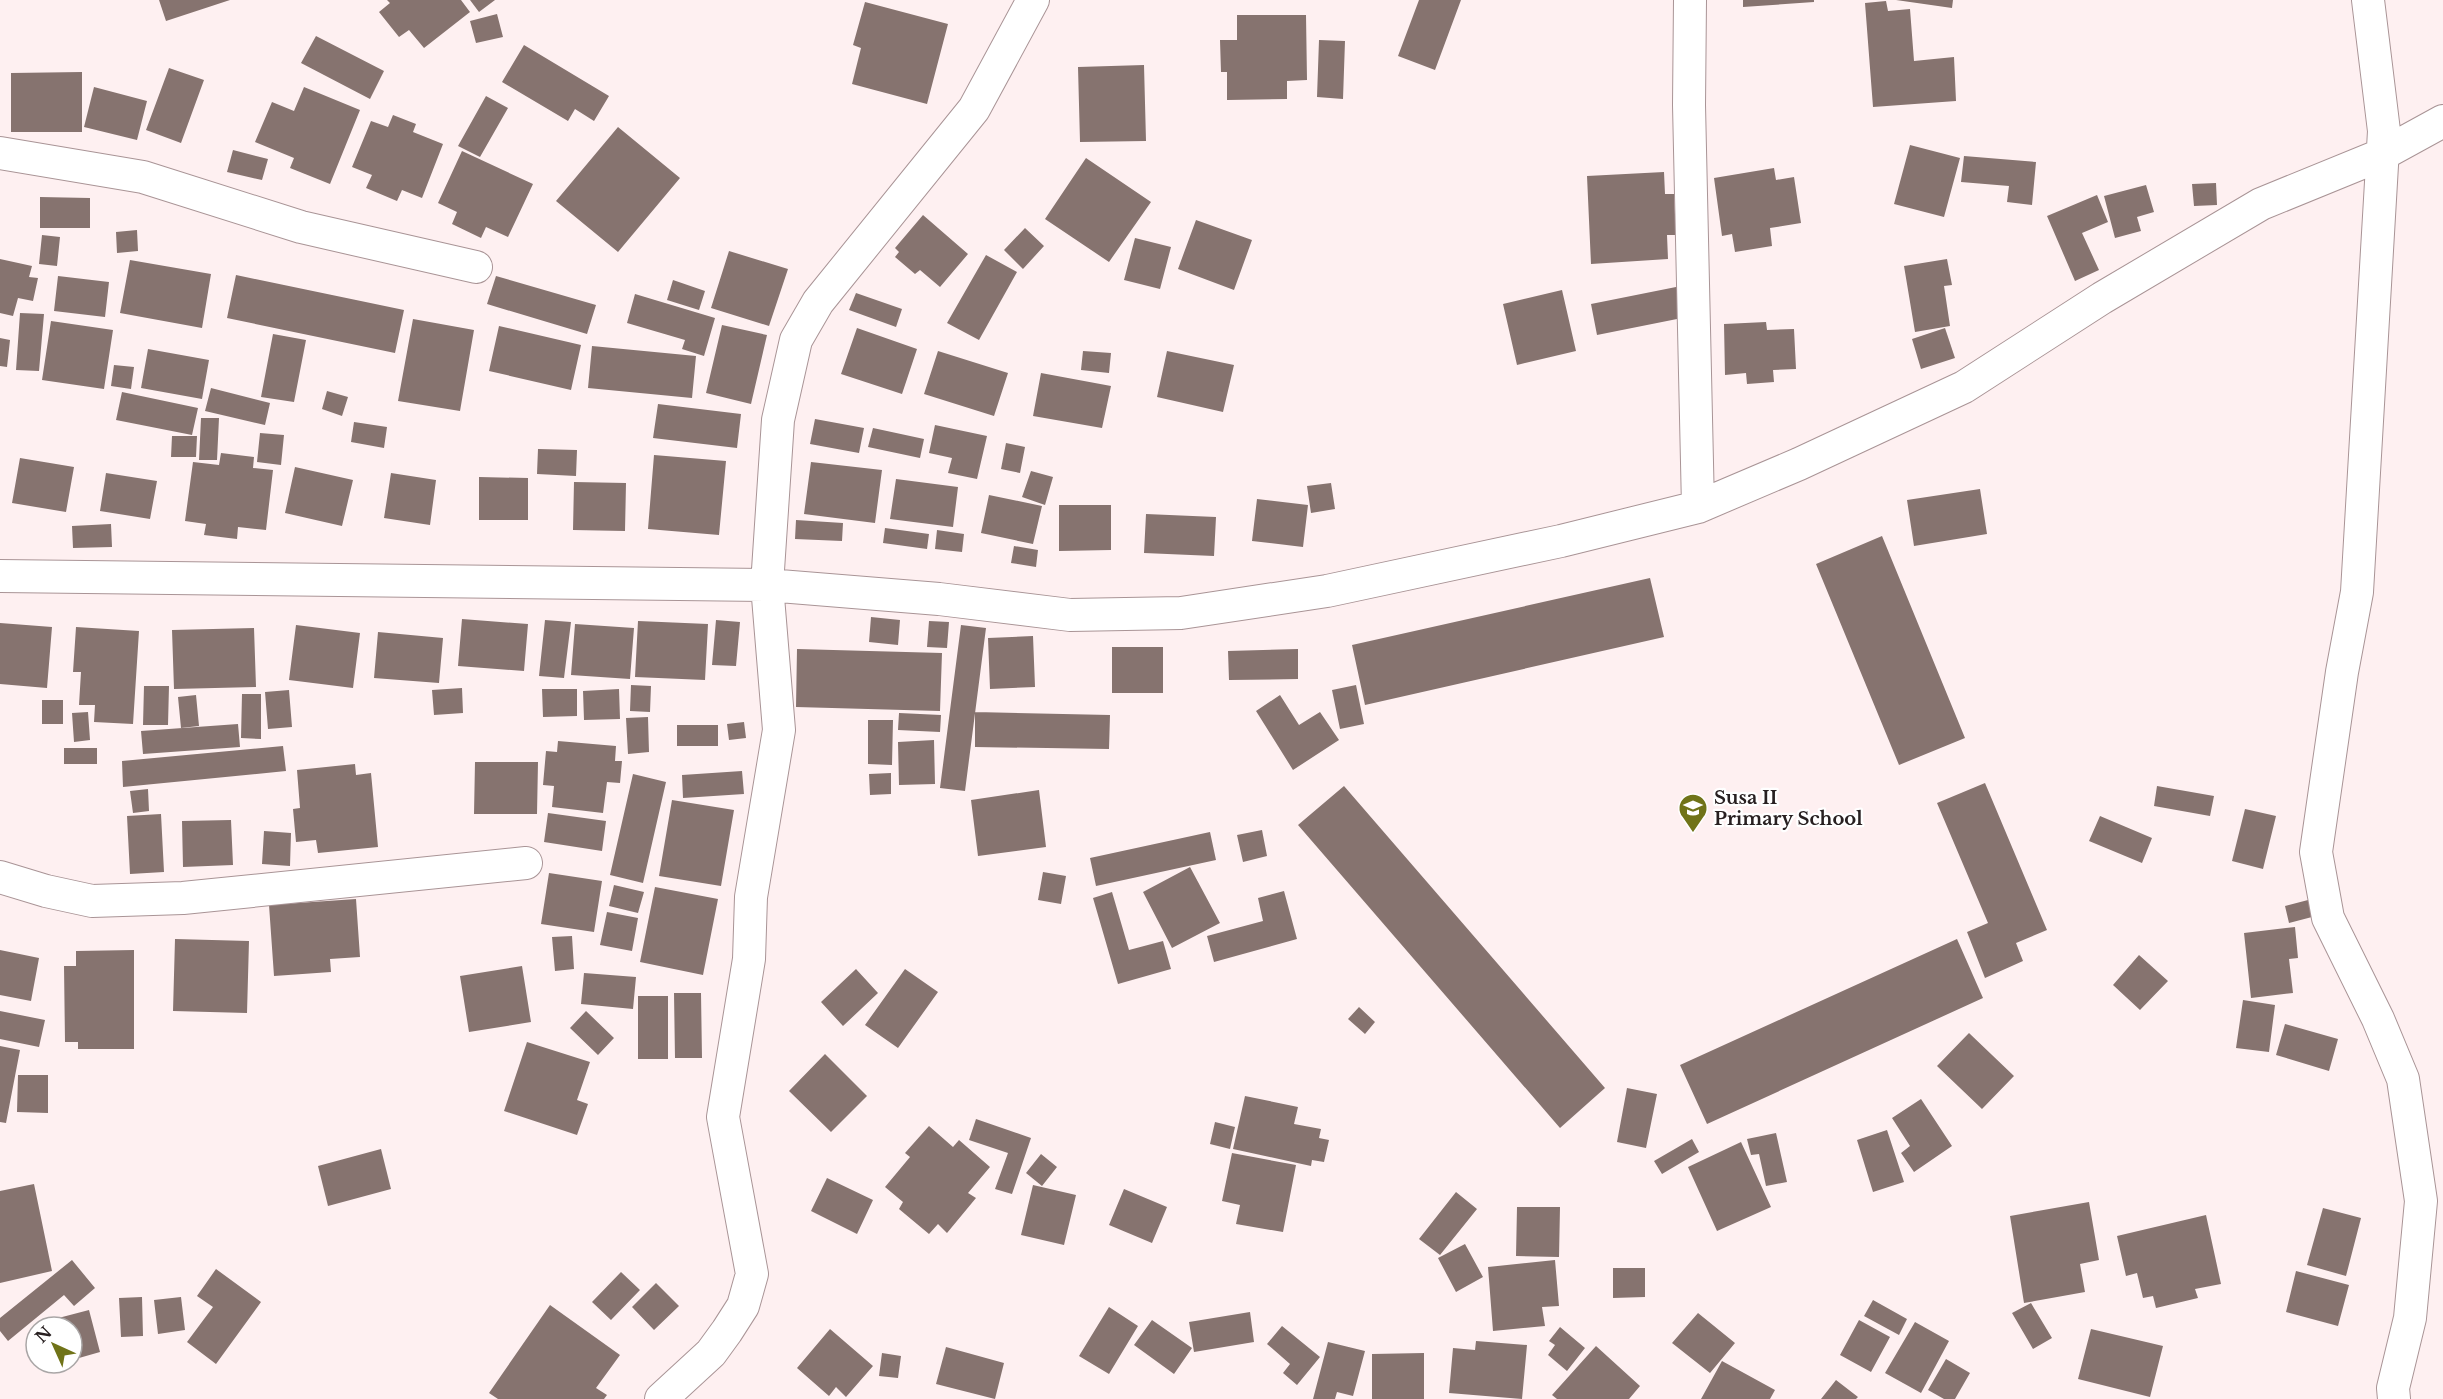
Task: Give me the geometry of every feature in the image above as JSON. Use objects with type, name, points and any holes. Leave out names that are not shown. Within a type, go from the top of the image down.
[{"type":"street","points":[[661,1399],[711,1353],[743,1306],[752,1274],[723,1117],[749,959],[752,887],[779,730],[767,585],[778,420],[796,340],[818,302],[974,109],[1034,0]]},
{"type":"street","points":[[1690,0],[1689,105],[1698,507]]},
{"type":"street","points":[[2368,0],[2384,131],[2357,592],[2342,672],[2316,852],[2328,918],[2378,1019],[2403,1079],[2421,1201],[2410,1318],[2393,1388],[2394,1399]]},
{"type":"street","points":[[0,576],[767,585],[939,599],[1070,615],[1181,613],[1327,591],[1561,541],[1698,507],[1799,464],[1964,387],[2103,298],[2261,204],[2381,155],[2443,121]]},
{"type":"street","points":[[0,153],[143,177],[301,227],[476,267]]},
{"type":"street","points":[[0,877],[46,891],[92,901],[183,898],[526,863]]},
{"type":"building","points":[[159,0],[230,0],[166,21]]},
{"type":"building","points":[[387,0],[461,0],[470,12],[424,48],[409,30],[399,37],[379,12],[390,3]]},
{"type":"building","points":[[470,0],[495,0],[479,12]]},
{"type":"building","points":[[1419,0],[1461,0],[1435,70],[1398,56]]},
{"type":"building","points":[[1743,0],[1814,0],[1814,2],[1743,7]]},
{"type":"building","points":[[1896,0],[1953,0],[1952,8]]},
{"type":"building","points":[[1886,1],[1888,11],[1910,9],[1914,61],[1954,57],[1956,101],[1873,107],[1865,3]]},
{"type":"building","points":[[865,2],[948,24],[927,104],[852,84],[861,48],[853,45]]},
{"type":"building","points":[[497,14],[503,37],[476,43],[470,21]]},
{"type":"building","points":[[1237,15],[1306,15],[1307,80],[1287,81],[1287,99],[1227,100],[1227,72],[1221,72],[1220,40],[1237,40]]},
{"type":"building","points":[[316,36],[384,71],[370,99],[301,63]]},
{"type":"building","points":[[1319,40],[1345,41],[1343,99],[1317,97]]},
{"type":"building","points":[[524,45],[609,96],[594,121],[575,109],[568,121],[502,82]]},
{"type":"building","points":[[1144,65],[1146,141],[1080,142],[1078,67]]},
{"type":"building","points":[[169,68],[204,80],[181,143],[146,130]]},
{"type":"building","points":[[82,72],[82,132],[11,132],[11,73]]},
{"type":"building","points":[[94,87],[147,101],[137,140],[84,127]]},
{"type":"building","points":[[304,87],[360,110],[330,184],[290,168],[294,158],[255,142],[272,102],[294,111]]},
{"type":"building","points":[[486,96],[508,108],[480,157],[458,146]]},
{"type":"building","points":[[393,115],[416,124],[413,132],[443,144],[422,198],[402,190],[397,201],[366,188],[372,175],[352,167],[371,121],[388,127]]},
{"type":"building","points":[[618,127],[680,178],[618,252],[556,201]]},
{"type":"building","points":[[1910,145],[1960,158],[1944,217],[1894,204]]},
{"type":"building","points":[[233,150],[268,159],[262,180],[227,172]]},
{"type":"building","points":[[462,151],[533,184],[508,237],[486,227],[481,238],[452,224],[457,212],[438,203]]},
{"type":"building","points":[[1964,156],[2036,162],[2032,205],[2007,202],[2009,186],[1961,182]]},
{"type":"building","points":[[1086,158],[1151,202],[1109,262],[1045,219]]},
{"type":"building","points":[[1774,168],[1776,180],[1794,177],[1801,223],[1770,228],[1772,246],[1735,252],[1732,234],[1722,236],[1714,178]]},
{"type":"building","points":[[1664,172],[1665,194],[1674,194],[1676,235],[1667,235],[1668,259],[1591,264],[1587,176]]},
{"type":"building","points":[[2216,183],[2217,205],[2194,206],[2192,184]]},
{"type":"building","points":[[2146,185],[2154,212],[2137,217],[2141,231],[2115,238],[2104,196]]},
{"type":"building","points":[[2097,195],[2108,222],[2082,233],[2099,270],[2075,281],[2047,216]]},
{"type":"building","points":[[40,197],[90,198],[90,228],[40,228]]},
{"type":"building","points":[[923,215],[968,254],[940,287],[920,270],[915,274],[895,257],[899,252],[895,248]]},
{"type":"building","points":[[1196,220],[1252,240],[1234,290],[1178,269]]},
{"type":"building","points":[[1025,228],[1044,246],[1023,269],[1004,250]]},
{"type":"building","points":[[137,230],[138,251],[117,253],[116,232]]},
{"type":"building","points":[[42,235],[60,237],[57,266],[39,264]]},
{"type":"building","points":[[1135,238],[1171,247],[1160,289],[1124,280]]},
{"type":"building","points":[[729,251],[788,269],[769,326],[711,308]]},
{"type":"building","points":[[986,255],[1017,272],[979,340],[947,323]]},
{"type":"building","points":[[0,259],[32,266],[29,277],[38,278],[33,301],[18,298],[13,316],[0,313]]},
{"type":"building","points":[[1947,259],[1952,285],[1944,286],[1950,326],[1915,332],[1904,266]]},
{"type":"building","points":[[130,260],[211,274],[202,328],[120,313]]},
{"type":"building","points":[[236,275],[404,310],[395,353],[227,318]]},
{"type":"building","points":[[58,276],[109,282],[105,317],[54,311]]},
{"type":"building","points":[[496,276],[596,305],[587,334],[487,304]]},
{"type":"building","points":[[673,280],[705,291],[699,310],[667,300]]},
{"type":"building","points":[[1681,286],[1687,317],[1597,335],[1591,304]]},
{"type":"building","points":[[1562,290],[1576,351],[1517,365],[1503,304]]},
{"type":"building","points":[[856,293],[902,309],[896,327],[849,310]]},
{"type":"building","points":[[635,294],[715,318],[704,356],[682,349],[685,340],[627,323]]},
{"type":"building","points":[[20,313],[44,314],[39,371],[16,370]]},
{"type":"building","points":[[413,319],[474,330],[460,411],[398,401]]},
{"type":"building","points":[[51,321],[113,330],[104,389],[42,380]]},
{"type":"building","points":[[1766,322],[1767,330],[1794,329],[1796,369],[1773,370],[1774,382],[1747,384],[1746,373],[1725,375],[1724,324]]},
{"type":"building","points":[[722,325],[767,335],[751,404],[706,393]]},
{"type":"building","points":[[499,326],[581,345],[571,390],[489,371]]},
{"type":"building","points":[[857,328],[917,349],[902,394],[841,374]]},
{"type":"building","points":[[1945,328],[1955,358],[1921,369],[1912,339]]},
{"type":"building","points":[[273,334],[306,340],[294,402],[261,397]]},
{"type":"building","points":[[0,338],[10,340],[7,367],[0,366]]},
{"type":"building","points":[[592,346],[696,356],[692,398],[588,388]]},
{"type":"building","points":[[148,349],[209,360],[202,399],[141,388]]},
{"type":"building","points":[[938,351],[1008,373],[994,416],[924,394]]},
{"type":"building","points":[[1083,351],[1111,353],[1109,373],[1081,370]]},
{"type":"building","points":[[1167,351],[1234,365],[1223,412],[1157,397]]},
{"type":"building","points":[[114,365],[134,367],[131,389],[111,386]]},
{"type":"building","points":[[1041,373],[1111,386],[1102,428],[1033,416]]},
{"type":"building","points":[[211,388],[270,403],[265,425],[205,411]]},
{"type":"building","points":[[327,391],[348,397],[342,416],[322,409]]},
{"type":"building","points":[[122,392],[198,408],[192,435],[116,420]]},
{"type":"building","points":[[658,404],[741,414],[737,448],[653,438]]},
{"type":"building","points":[[201,418],[219,418],[217,460],[199,460]]},
{"type":"building","points":[[815,419],[864,428],[859,453],[810,444]]},
{"type":"building","points":[[354,422],[387,427],[384,448],[351,442]]},
{"type":"building","points":[[935,425],[987,436],[977,479],[948,473],[952,458],[929,453]]},
{"type":"building","points":[[873,428],[924,439],[920,458],[868,447]]},
{"type":"building","points":[[260,433],[284,435],[281,465],[257,462]]},
{"type":"building","points":[[172,436],[197,436],[196,457],[171,457]]},
{"type":"building","points":[[1006,443],[1025,447],[1020,473],[1001,469]]},
{"type":"building","points":[[538,449],[577,450],[576,476],[537,474]]},
{"type":"building","points":[[221,453],[254,457],[253,468],[273,470],[266,530],[238,527],[237,539],[204,535],[206,524],[185,521],[193,462],[219,465]]},
{"type":"building","points":[[654,455],[726,461],[719,535],[648,529]]},
{"type":"building","points":[[20,458],[74,467],[66,512],[12,503]]},
{"type":"building","points":[[811,462],[882,470],[875,523],[804,514]]},
{"type":"building","points":[[295,467],[353,480],[342,526],[285,513]]},
{"type":"building","points":[[1031,471],[1053,477],[1045,505],[1022,497]]},
{"type":"building","points":[[106,473],[157,481],[150,519],[100,511]]},
{"type":"building","points":[[391,473],[436,480],[430,525],[384,518]]},
{"type":"building","points":[[479,477],[528,478],[528,520],[479,520]]},
{"type":"building","points":[[896,479],[958,487],[953,527],[890,519]]},
{"type":"building","points":[[574,482],[626,483],[625,531],[573,530]]},
{"type":"building","points":[[1331,483],[1335,509],[1311,513],[1307,486]]},
{"type":"building","points":[[1980,489],[1987,534],[1914,546],[1907,500]]},
{"type":"building","points":[[989,495],[1042,506],[1033,544],[981,533]]},
{"type":"building","points":[[1257,499],[1308,505],[1303,547],[1252,541]]},
{"type":"building","points":[[1059,505],[1111,505],[1111,550],[1059,551]]},
{"type":"building","points":[[1146,514],[1216,517],[1214,556],[1144,553]]},
{"type":"building","points":[[796,520],[843,523],[842,541],[795,539]]},
{"type":"building","points":[[111,524],[112,547],[73,548],[72,526]]},
{"type":"building","points":[[885,528],[929,534],[927,549],[883,543]]},
{"type":"building","points":[[937,530],[964,534],[962,552],[935,549]]},
{"type":"building","points":[[1882,536],[1965,738],[1899,765],[1816,564]]},
{"type":"building","points":[[1014,546],[1038,550],[1036,567],[1011,563]]},
{"type":"building","points":[[1650,578],[1664,637],[1365,705],[1352,645]]},
{"type":"building","points":[[871,617],[900,620],[898,645],[869,642]]},
{"type":"building","points":[[462,619],[528,624],[524,671],[458,666]]},
{"type":"building","points":[[545,620],[571,622],[564,678],[539,676]]},
{"type":"building","points":[[716,620],[740,622],[736,666],[712,665]]},
{"type":"building","points":[[638,621],[708,624],[705,680],[635,677]]},
{"type":"building","points":[[929,621],[949,622],[947,648],[927,647]]},
{"type":"building","points":[[0,623],[52,627],[47,688],[0,684]]},
{"type":"building","points":[[575,624],[634,628],[630,679],[571,675]]},
{"type":"building","points":[[296,625],[360,633],[353,688],[289,680]]},
{"type":"building","points":[[961,625],[986,628],[965,791],[940,788]]},
{"type":"building","points":[[76,627],[139,631],[133,724],[94,722],[95,705],[79,705],[81,672],[73,672]]},
{"type":"building","points":[[254,628],[256,687],[174,689],[172,630]]},
{"type":"building","points":[[378,632],[443,638],[439,683],[374,678]]},
{"type":"building","points":[[1033,636],[1035,687],[990,689],[988,638]]},
{"type":"building","points":[[1112,647],[1163,647],[1163,693],[1112,693]]},
{"type":"building","points":[[797,649],[942,653],[940,711],[796,707]]},
{"type":"building","points":[[1298,649],[1298,679],[1229,680],[1228,651]]},
{"type":"building","points":[[631,685],[651,686],[650,712],[630,711]]},
{"type":"building","points":[[1356,685],[1364,724],[1340,729],[1332,690]]},
{"type":"building","points":[[144,686],[169,686],[168,725],[143,725]]},
{"type":"building","points":[[462,688],[463,713],[434,715],[432,690]]},
{"type":"building","points":[[542,689],[577,689],[577,716],[543,717]]},
{"type":"building","points":[[619,689],[620,719],[584,720],[583,691]]},
{"type":"building","points":[[289,690],[292,727],[268,729],[265,692]]},
{"type":"building","points":[[242,694],[261,694],[261,739],[241,738]]},
{"type":"building","points":[[196,695],[199,726],[181,728],[178,697]]},
{"type":"building","points":[[1280,695],[1299,725],[1320,712],[1339,740],[1293,770],[1256,711]]},
{"type":"building","points":[[42,700],[63,700],[63,724],[42,724]]},
{"type":"building","points":[[88,712],[90,740],[74,742],[72,713]]},
{"type":"building","points":[[975,712],[1110,715],[1109,749],[975,747]]},
{"type":"building","points":[[899,713],[941,715],[940,732],[898,730]]},
{"type":"building","points":[[648,717],[649,752],[628,754],[626,718]]},
{"type":"building","points":[[868,720],[893,720],[892,765],[868,764]]},
{"type":"building","points":[[744,722],[746,738],[729,740],[727,724]]},
{"type":"building","points":[[238,724],[240,747],[143,754],[141,731]]},
{"type":"building","points":[[677,725],[718,725],[718,746],[677,746]]},
{"type":"building","points":[[934,740],[935,784],[899,785],[898,742]]},
{"type":"building","points":[[558,741],[616,746],[615,761],[622,761],[620,783],[607,782],[603,813],[552,807],[554,786],[543,785],[546,751],[557,752]]},
{"type":"building","points":[[283,746],[286,771],[123,787],[122,761]]},
{"type":"building","points":[[64,748],[97,748],[97,764],[64,764]]},
{"type":"building","points":[[475,762],[538,762],[537,814],[474,814]]},
{"type":"building","points":[[355,764],[356,775],[371,773],[378,847],[318,853],[316,840],[296,842],[293,809],[300,808],[297,770]]},
{"type":"building","points":[[742,771],[744,794],[683,798],[682,775]]},
{"type":"building","points":[[891,773],[891,794],[870,795],[869,774]]},
{"type":"building","points":[[633,774],[666,782],[643,883],[610,875]]},
{"type":"building","points":[[1985,783],[2047,930],[2016,943],[2023,961],[1985,978],[1967,932],[1988,923],[1937,803]]},
{"type":"building","points":[[1344,786],[1605,1088],[1560,1128],[1298,825]]},
{"type":"building","points":[[2157,786],[2214,796],[2210,816],[2154,806]]},
{"type":"building","points":[[148,789],[149,811],[133,813],[130,791]]},
{"type":"building","points":[[1039,790],[1046,847],[978,856],[971,800]]},
{"type":"building","points":[[672,800],[734,810],[721,886],[659,876]]},
{"type":"building","points":[[2245,809],[2276,816],[2263,869],[2232,861]]},
{"type":"building","points":[[548,813],[606,821],[602,851],[544,842]]},
{"type":"building","points":[[161,814],[164,872],[130,874],[127,816]]},
{"type":"building","points":[[2100,816],[2152,838],[2142,863],[2089,841]]},
{"type":"building","points":[[231,820],[233,865],[183,867],[182,821]]},
{"type":"building","points":[[1262,830],[1267,856],[1243,862],[1237,835]]},
{"type":"building","points":[[264,831],[291,833],[290,866],[262,864]]},
{"type":"building","points":[[1210,832],[1216,860],[1096,886],[1090,858]]},
{"type":"building","points":[[1190,867],[1220,923],[1172,948],[1143,892]]},
{"type":"building","points":[[1043,872],[1066,876],[1061,904],[1038,900]]},
{"type":"building","points":[[549,873],[602,881],[594,932],[541,924]]},
{"type":"building","points":[[614,885],[644,892],[638,913],[609,906]]},
{"type":"building","points":[[655,887],[718,899],[703,975],[640,962]]},
{"type":"building","points":[[1284,891],[1297,939],[1214,962],[1207,936],[1263,921],[1258,898]]},
{"type":"building","points":[[1112,892],[1129,950],[1163,941],[1171,969],[1118,984],[1093,898]]},
{"type":"building","points":[[356,899],[360,957],[330,959],[331,972],[274,976],[269,905]]},
{"type":"building","points":[[2308,900],[2312,917],[2289,923],[2285,906]]},
{"type":"building","points":[[607,912],[638,918],[632,951],[600,945]]},
{"type":"building","points":[[2295,927],[2298,958],[2289,959],[2293,993],[2251,998],[2244,933]]},
{"type":"building","points":[[572,936],[574,969],[555,971],[552,937]]},
{"type":"building","points":[[175,939],[249,941],[247,1013],[173,1011]]},
{"type":"building","points":[[1957,939],[1983,998],[1707,1124],[1680,1065]]},
{"type":"building","points":[[0,950],[39,958],[31,1001],[0,995]]},
{"type":"building","points":[[134,950],[134,1049],[78,1049],[78,1042],[65,1042],[64,966],[76,966],[76,951]]},
{"type":"building","points":[[2139,955],[2168,981],[2140,1010],[2113,985]]},
{"type":"building","points":[[522,966],[531,1022],[469,1032],[460,976]]},
{"type":"building","points":[[856,969],[878,993],[843,1026],[821,1002]]},
{"type":"building","points":[[905,969],[938,992],[898,1048],[865,1025]]},
{"type":"building","points":[[584,973],[636,977],[633,1009],[581,1004]]},
{"type":"building","points":[[674,993],[701,993],[702,1058],[675,1058]]},
{"type":"building","points":[[638,996],[668,996],[668,1059],[638,1059]]},
{"type":"building","points":[[2243,1000],[2275,1005],[2269,1052],[2236,1048]]},
{"type":"building","points":[[1359,1007],[1375,1022],[1365,1034],[1348,1019]]},
{"type":"building","points":[[0,1011],[45,1020],[39,1047],[0,1039]]},
{"type":"building","points":[[586,1011],[614,1038],[598,1055],[570,1028]]},
{"type":"building","points":[[2285,1024],[2338,1039],[2329,1071],[2276,1055]]},
{"type":"building","points":[[1969,1033],[2014,1076],[1982,1109],[1937,1066]]},
{"type":"building","points":[[527,1042],[590,1062],[577,1100],[588,1104],[577,1135],[504,1111]]},
{"type":"building","points":[[0,1046],[20,1050],[6,1123],[0,1122]]},
{"type":"building","points":[[825,1054],[867,1096],[831,1132],[789,1091]]},
{"type":"building","points":[[18,1075],[48,1075],[48,1113],[17,1112]]},
{"type":"building","points":[[1627,1088],[1657,1094],[1646,1148],[1617,1142]]},
{"type":"building","points":[[1245,1096],[1298,1107],[1294,1124],[1321,1129],[1319,1138],[1329,1140],[1324,1162],[1312,1160],[1311,1166],[1233,1149]]},
{"type":"building","points":[[1921,1099],[1952,1146],[1914,1172],[1901,1153],[1910,1146],[1892,1118]]},
{"type":"building","points":[[976,1119],[1031,1138],[1012,1194],[995,1189],[1008,1153],[969,1140]]},
{"type":"building","points":[[1215,1122],[1235,1127],[1230,1149],[1210,1144]]},
{"type":"building","points":[[929,1126],[953,1147],[959,1140],[990,1167],[968,1193],[976,1198],[947,1233],[938,1224],[929,1234],[899,1209],[903,1202],[885,1187],[910,1157],[905,1153]]},
{"type":"building","points":[[1887,1130],[1904,1182],[1873,1192],[1857,1140]]},
{"type":"building","points":[[1776,1133],[1787,1182],[1766,1186],[1759,1154],[1751,1155],[1747,1139]]},
{"type":"building","points":[[1692,1139],[1699,1152],[1662,1174],[1654,1161]]},
{"type":"building","points":[[1741,1142],[1771,1207],[1717,1231],[1688,1167]]},
{"type":"building","points":[[381,1149],[391,1189],[328,1206],[318,1166]]},
{"type":"building","points":[[1232,1153],[1296,1165],[1283,1232],[1236,1224],[1240,1205],[1222,1201]]},
{"type":"building","points":[[1041,1154],[1057,1167],[1042,1186],[1026,1173]]},
{"type":"building","points":[[827,1178],[873,1200],[857,1234],[811,1211]]},
{"type":"building","points":[[34,1184],[52,1271],[0,1283],[0,1191]]},
{"type":"building","points":[[1033,1185],[1076,1195],[1064,1245],[1021,1235]]},
{"type":"building","points":[[1124,1189],[1167,1207],[1152,1243],[1109,1225]]},
{"type":"building","points":[[1456,1192],[1477,1209],[1440,1255],[1419,1239]]},
{"type":"building","points":[[2089,1202],[2099,1260],[2080,1264],[2085,1292],[2024,1303],[2010,1216]]},
{"type":"building","points":[[1517,1207],[1560,1207],[1559,1257],[1516,1256]]},
{"type":"building","points":[[2323,1208],[2361,1218],[2346,1276],[2307,1265]]},
{"type":"building","points":[[2206,1215],[2221,1284],[2195,1289],[2198,1298],[2156,1308],[2153,1296],[2143,1298],[2137,1273],[2126,1276],[2117,1236]]},
{"type":"building","points":[[1465,1244],[1483,1277],[1456,1292],[1438,1258]]},
{"type":"building","points":[[72,1260],[95,1288],[74,1306],[64,1295],[40,1315],[24,1315],[24,1328],[8,1341],[0,1331],[0,1318]]},
{"type":"building","points":[[1555,1260],[1559,1306],[1542,1307],[1545,1326],[1493,1331],[1488,1267]]},
{"type":"building","points":[[1613,1268],[1645,1268],[1645,1297],[1613,1298]]},
{"type":"building","points":[[216,1269],[261,1302],[216,1364],[187,1342],[213,1307],[197,1296]]},
{"type":"building","points":[[2296,1271],[2349,1285],[2338,1326],[2286,1312]]},
{"type":"building","points":[[621,1272],[640,1290],[611,1320],[592,1302]]},
{"type":"building","points":[[656,1283],[679,1306],[654,1330],[632,1307]]},
{"type":"building","points":[[142,1297],[143,1336],[121,1337],[119,1298]]},
{"type":"building","points":[[181,1297],[185,1330],[158,1334],[154,1300]]},
{"type":"building","points":[[1873,1300],[1907,1319],[1899,1335],[1864,1316]]},
{"type":"building","points":[[2031,1303],[2052,1338],[2033,1349],[2012,1313]]},
{"type":"building","points":[[550,1305],[620,1355],[596,1388],[607,1395],[604,1399],[498,1399],[489,1393]]},
{"type":"building","points":[[1109,1307],[1138,1326],[1109,1374],[1079,1356]]},
{"type":"building","points":[[89,1310],[100,1352],[84,1357],[84,1315],[70,1315]]},
{"type":"building","points":[[1250,1312],[1254,1342],[1194,1352],[1189,1322]]},
{"type":"building","points":[[1698,1313],[1735,1343],[1710,1373],[1672,1343]]},
{"type":"building","points":[[1152,1320],[1192,1348],[1174,1374],[1134,1345]]},
{"type":"building","points":[[1859,1320],[1890,1337],[1871,1372],[1840,1355]]},
{"type":"building","points":[[1915,1322],[1949,1341],[1921,1393],[1885,1373]]},
{"type":"building","points":[[1282,1326],[1320,1357],[1297,1385],[1283,1373],[1290,1364],[1267,1344]]},
{"type":"building","points":[[1560,1327],[1585,1348],[1567,1371],[1548,1355],[1555,1345],[1549,1341]]},
{"type":"building","points":[[830,1329],[873,1366],[846,1397],[836,1387],[829,1396],[797,1368]]},
{"type":"building","points":[[2091,1329],[2163,1346],[2150,1397],[2078,1379]]},
{"type":"building","points":[[1476,1341],[1527,1345],[1522,1399],[1449,1393],[1453,1348],[1475,1350]]},
{"type":"building","points":[[1328,1342],[1365,1351],[1353,1396],[1337,1392],[1335,1399],[1313,1399]]},
{"type":"building","points":[[1596,1346],[1640,1386],[1629,1399],[1557,1399],[1552,1395]]},
{"type":"building","points":[[946,1347],[1004,1363],[995,1399],[936,1384]]},
{"type":"building","points":[[882,1353],[901,1356],[898,1378],[879,1376]]},
{"type":"building","points":[[1424,1353],[1424,1399],[1372,1399],[1372,1354]]},
{"type":"building","points":[[1946,1359],[1970,1373],[1955,1399],[1944,1399],[1928,1390]]},
{"type":"building","points":[[1722,1361],[1775,1390],[1770,1399],[1701,1399]]},
{"type":"building","points":[[1836,1380],[1858,1397],[1856,1399],[1821,1399]]},
{"type":"place","name":"Susa II Primary School","points":[[1693,834]]}]
